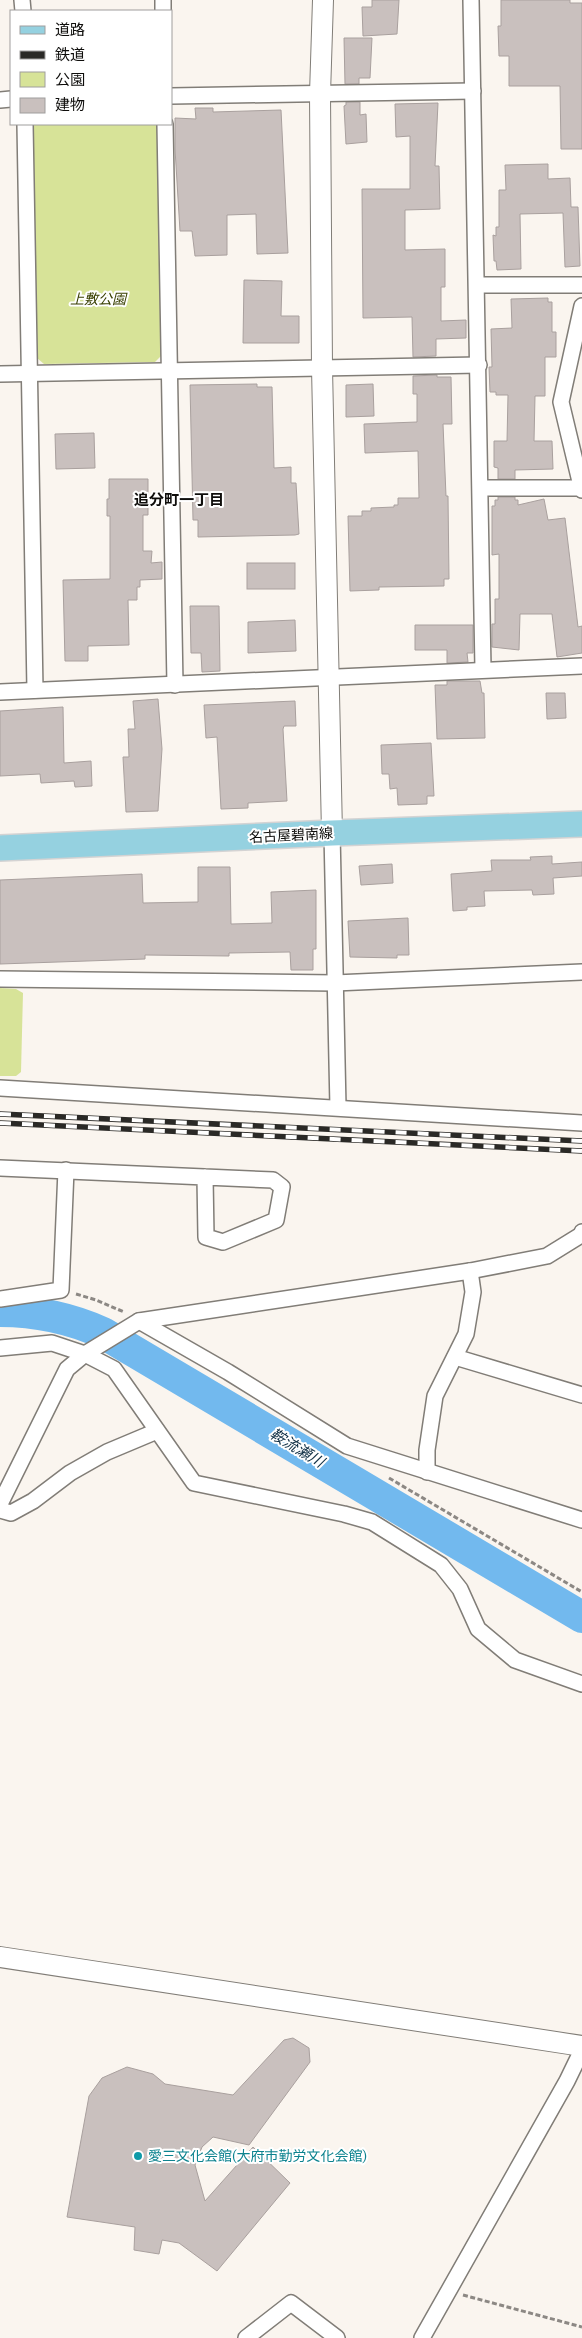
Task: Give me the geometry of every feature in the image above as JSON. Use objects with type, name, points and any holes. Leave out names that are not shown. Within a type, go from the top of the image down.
[{"type":"main road","name":"名古屋碧南線","points":[[0,848],[582,824]]},
{"type":"street","points":[[323,0],[320,94],[322,368],[338,1107]]},
{"type":"street","points":[[471,0],[478,285],[483,669]]},
{"type":"street","points":[[172,96],[473,91]]},
{"type":"street","points":[[25,125],[35,690]]},
{"type":"street","points":[[165,125],[175,685]]},
{"type":"street","points":[[478,285],[582,285]]},
{"type":"street","points":[[481,488],[582,489],[561,402],[582,306]]},
{"type":"street","points":[[0,374],[479,365]]},
{"type":"street","points":[[0,692],[582,666]]},
{"type":"street","points":[[0,979],[335,984],[582,972]]},
{"type":"street","points":[[0,1088],[582,1123]]},
{"type":"street","points":[[0,1168],[66,1170],[273,1180],[282,1187],[276,1220],[223,1242],[206,1237],[205,1177]]},
{"type":"street","points":[[0,1299],[61,1290],[66,1170]]},
{"type":"street","points":[[157,1431],[107,1452],[77,1469],[33,1501],[12,1513],[1,1501],[67,1369],[86,1354],[136,1323],[470,1271],[547,1256],[581,1235],[582,1232]]},
{"type":"street","points":[[427,1472],[427,1450],[435,1396],[466,1334],[473,1292],[470,1271]]},
{"type":"street","points":[[136,1323],[228,1372],[347,1446],[582,1520]]},
{"type":"street","points":[[0,1348],[52,1343],[86,1354],[114,1369],[194,1484],[344,1514],[372,1522],[441,1565],[460,1589],[478,1628],[515,1660],[582,1684]]},
{"type":"street","points":[[454,1357],[582,1395]]},
{"type":"street","points":[[0,1957],[582,2046]]},
{"type":"street","points":[[422,2338],[567,2081],[582,2050]]},
{"type":"street","points":[[246,2338],[291,2303],[337,2338]]},
{"type":"path","points":[[61,1290],[96,1300],[123,1311],[136,1323]]},
{"type":"path","points":[[366,1453],[372,1468],[582,1592]]},
{"type":"path","points":[[448,2291],[582,2327]]},
{"type":"green space","name":"上敷公園","points":[[33,125],[158,125],[161,356],[155,362],[44,364],[37,358]]},
{"type":"green space","points":[[0,988],[16,989],[23,993],[21,1072],[16,1076],[0,1076]]},
{"type":"building","points":[[372,0],[399,0],[397,34],[363,36],[362,7],[372,7]]},
{"type":"building","points":[[501,0],[570,0],[570,3],[582,3],[582,149],[561,149],[560,86],[509,86],[509,56],[499,56],[498,26],[501,26]]},
{"type":"building","points":[[344,38],[372,38],[370,78],[359,78],[359,84],[345,84]]},
{"type":"building","points":[[346,102],[360,102],[360,115],[366,114],[367,142],[346,144],[344,106]]},
{"type":"building","points":[[438,103],[435,166],[439,166],[440,209],[405,210],[405,250],[445,249],[445,287],[441,287],[441,321],[466,320],[466,338],[436,339],[436,356],[413,357],[412,317],[363,318],[362,189],[410,189],[410,136],[396,137],[395,104]]},
{"type":"building","points":[[195,108],[213,108],[213,112],[281,110],[288,253],[257,254],[256,214],[227,215],[227,255],[195,256],[192,231],[180,231],[175,118],[196,119]]},
{"type":"building","points":[[548,164],[548,179],[570,178],[571,207],[578,207],[580,266],[565,267],[563,213],[520,214],[521,269],[497,270],[496,261],[494,261],[493,235],[496,236],[496,227],[499,227],[499,190],[506,190],[505,165]]},
{"type":"building","points":[[244,280],[282,281],[281,316],[299,316],[299,343],[243,343]]},
{"type":"building","points":[[548,298],[548,302],[552,302],[552,332],[556,332],[556,357],[545,357],[545,396],[535,396],[534,441],[552,441],[553,469],[515,470],[515,479],[498,479],[498,468],[494,467],[494,441],[507,441],[508,395],[496,395],[496,392],[490,392],[489,367],[492,367],[491,329],[512,328],[511,299]]},
{"type":"building","points":[[437,375],[437,377],[451,377],[452,424],[443,424],[446,496],[448,496],[449,579],[444,579],[444,586],[379,587],[379,590],[350,591],[348,516],[362,516],[362,511],[371,511],[371,508],[394,507],[394,505],[398,505],[398,498],[419,498],[418,451],[365,453],[364,424],[417,422],[417,394],[413,394],[413,376]]},
{"type":"building","points":[[257,384],[257,387],[272,387],[274,468],[291,467],[291,483],[296,483],[299,534],[198,537],[198,520],[193,520],[190,385]]},
{"type":"building","points":[[373,384],[374,416],[346,417],[346,385]]},
{"type":"building","points":[[94,433],[95,468],[56,469],[55,434]]},
{"type":"building","points":[[109,479],[148,479],[148,515],[143,515],[143,551],[152,551],[151,563],[162,562],[162,579],[140,580],[140,587],[137,587],[137,600],[128,600],[129,645],[88,646],[88,661],[65,661],[63,580],[110,579],[110,516],[107,516]]},
{"type":"building","points":[[498,497],[515,497],[515,500],[518,500],[518,505],[544,499],[548,520],[565,518],[578,627],[582,626],[582,653],[557,657],[552,614],[520,614],[519,650],[492,647],[492,624],[495,624],[495,599],[499,599],[499,554],[492,555],[492,506],[495,506],[495,500],[498,500]]},
{"type":"building","points":[[247,563],[295,563],[295,589],[247,589]]},
{"type":"building","points":[[190,606],[219,606],[220,671],[202,672],[201,653],[191,653]]},
{"type":"building","points":[[295,620],[296,651],[248,653],[248,622]]},
{"type":"building","points":[[415,625],[473,625],[473,653],[467,653],[468,662],[447,663],[447,650],[415,650]]},
{"type":"building","points":[[447,681],[480,681],[482,693],[484,693],[485,738],[437,739],[435,685],[447,685]]},
{"type":"building","points":[[546,693],[565,693],[566,718],[547,719]]},
{"type":"building","points":[[158,699],[162,749],[158,811],[126,812],[123,757],[129,757],[128,729],[135,729],[133,701]]},
{"type":"building","points":[[295,701],[296,726],[284,726],[283,729],[287,801],[248,803],[248,808],[221,809],[217,737],[206,738],[204,705]]},
{"type":"building","points":[[63,707],[64,763],[91,761],[92,786],[75,787],[74,781],[41,783],[40,774],[0,776],[0,711]]},
{"type":"building","points":[[431,743],[434,796],[427,796],[427,804],[398,805],[397,788],[390,789],[389,774],[382,774],[381,745]]},
{"type":"building","points":[[552,856],[552,864],[582,862],[582,876],[553,878],[554,894],[533,895],[532,890],[484,891],[485,906],[467,907],[467,910],[453,911],[451,874],[492,871],[491,860],[531,860],[530,857]]},
{"type":"building","points":[[392,864],[393,883],[361,885],[359,866]]},
{"type":"building","points":[[198,867],[230,867],[231,924],[272,923],[271,892],[316,890],[316,949],[313,949],[313,970],[291,970],[290,952],[229,953],[229,956],[145,955],[145,959],[0,964],[0,880],[142,874],[143,903],[198,902]]},
{"type":"building","points":[[408,918],[409,955],[397,955],[397,958],[350,957],[348,921]]},
{"type":"building","name":"愛三文化会館(大府市勤労文化会館)","points":[[293,2038],[309,2048],[310,2062],[249,2145],[213,2137],[202,2147],[195,2165],[205,2201],[253,2147],[290,2183],[217,2271],[179,2243],[162,2240],[159,2254],[134,2250],[135,2227],[67,2217],[89,2096],[102,2078],[127,2067],[153,2074],[165,2084],[233,2095],[284,2040]]},
{"type":"waterway","name":"鞍流瀬川","points":[[0,1311],[27,1312],[53,1316],[103,1333],[582,1617]]},
{"type":"railway","points":[[0,1114],[582,1141]]},
{"type":"railway","points":[[0,1123],[582,1151]]},
{"type":"place","name":"愛三文化会館(大府市勤労文化会館)","points":[[138,2156]]},
{"type":"district","name":"追分町一丁目","points":[[179,500]]}]
